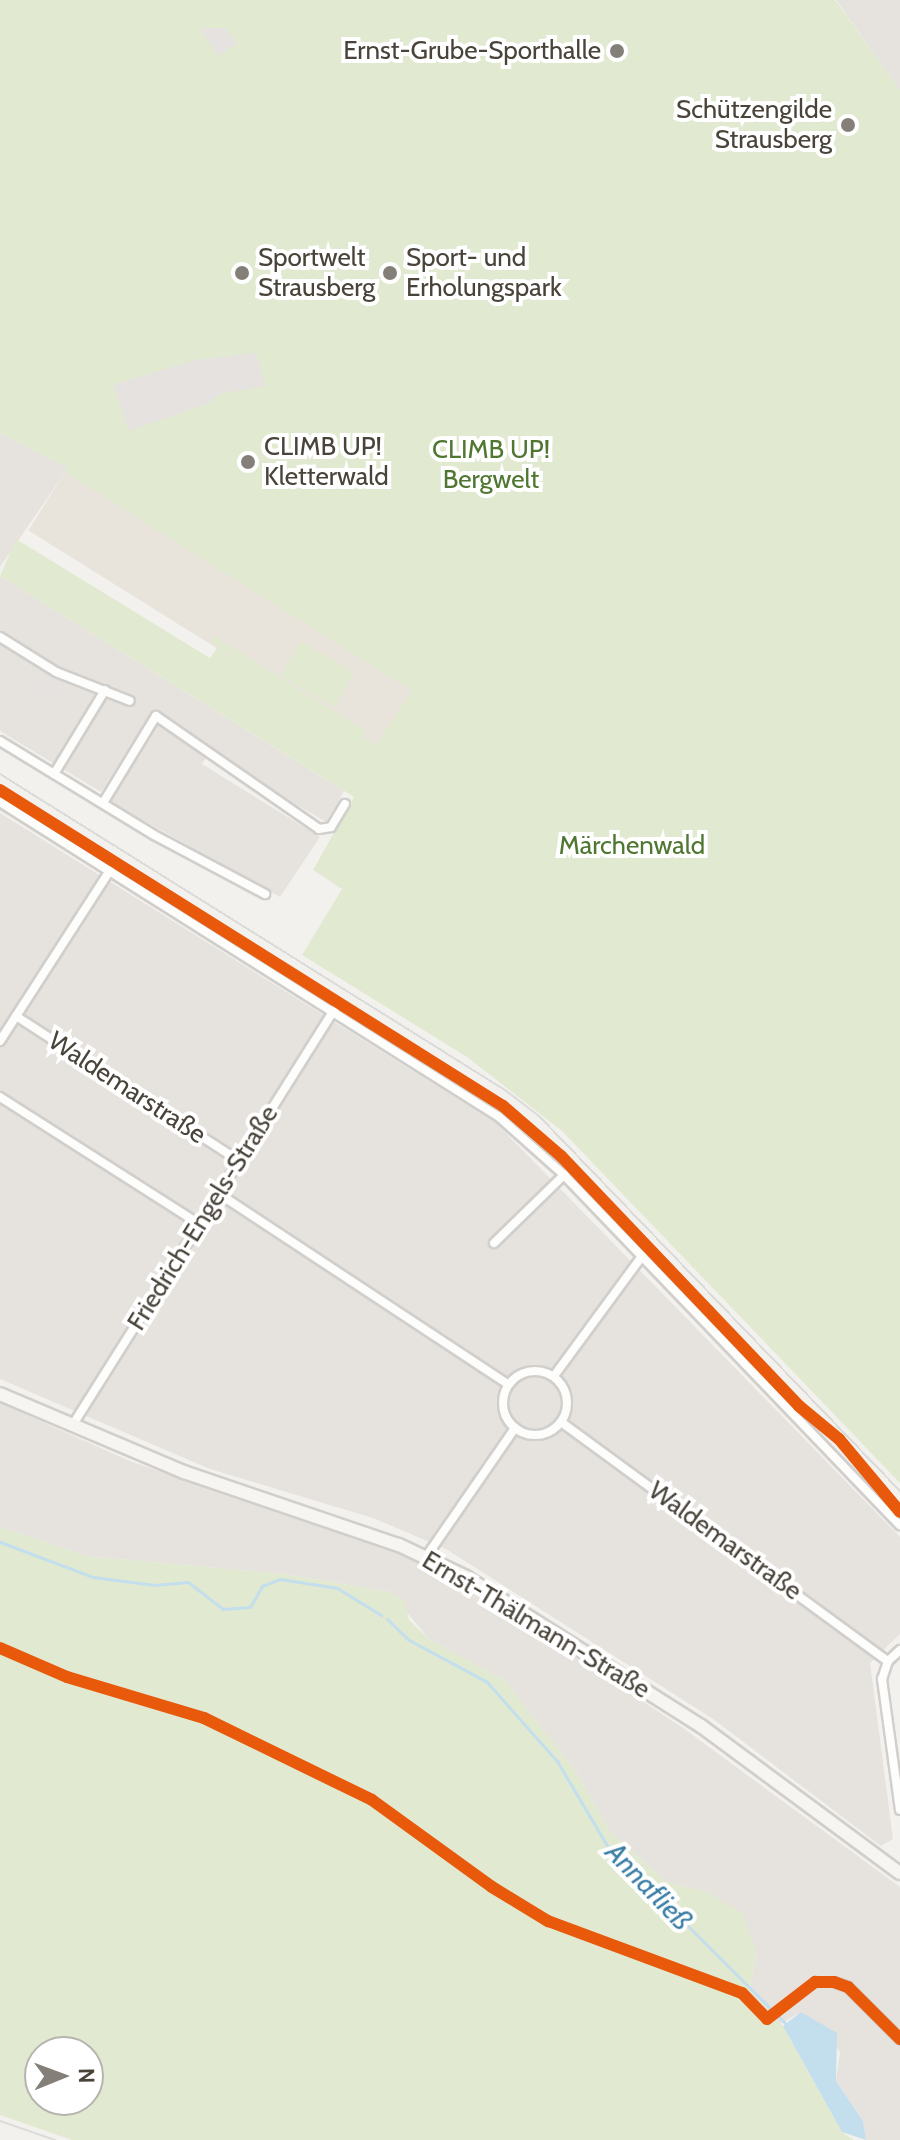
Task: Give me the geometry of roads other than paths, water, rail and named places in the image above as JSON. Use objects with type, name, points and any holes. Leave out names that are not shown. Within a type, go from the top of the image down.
[{"type":"main road","name":"Ernst-Thälmann-Straße","points":[[0,1394],[184,1472],[426,1557],[701,1726],[899,1871]]},
{"type":"street","points":[[0,637],[56,672],[130,701]]},
{"type":"street","points":[[54,774],[105,690]]},
{"type":"street","points":[[103,803],[156,716],[319,829],[331,827],[345,804]]},
{"type":"street","points":[[0,741],[265,894]]},
{"type":"street","points":[[0,802],[487,1108],[564,1175],[900,1525]]},
{"type":"street","points":[[0,1041],[110,870]]},
{"type":"street","name":"Friedrich-Engels-Straße","points":[[72,1426],[334,1010]]},
{"type":"street","name":"Waldemarstraße","points":[[16,1016],[239,1161]]},
{"type":"street","points":[[0,1097],[199,1224]]},
{"type":"street","points":[[494,1243],[564,1175]]},
{"type":"street","points":[[218,1193],[508,1384]]},
{"type":"street","points":[[554,1376],[642,1256]]},
{"type":"street","points":[[527,1371],[554,1376],[567,1401],[561,1422],[534,1435],[515,1428],[504,1412],[508,1384],[527,1371]]},
{"type":"street","name":"Waldemarstraße","points":[[561,1422],[888,1661]]},
{"type":"street","points":[[426,1557],[515,1428]]},
{"type":"street","points":[[900,1650],[888,1661],[882,1679],[900,1810]]},
{"type":"street","points":[[834,1982],[848,1987],[900,2039]]},
{"type":"water","points":[[801,2012],[837,2033],[836,2081],[863,2121],[866,2140],[842,2132],[783,2026]]},
{"type":"waterway","name":"Annafließ","points":[[0,1542],[93,1577],[154,1585],[188,1582],[223,1609],[250,1607],[262,1586],[280,1579],[337,1588],[381,1615]]},
{"type":"waterway","name":"Annafließ","points":[[387,1619],[409,1640],[487,1682],[557,1761],[606,1844],[786,2024]]},
{"type":"tram line","points":[[0,774],[505,1090],[539,1116],[900,1491]]},
{"type":"tram line","points":[[0,2121],[55,2140]]},
{"type":"place","name":"Ernst-Grube-Sporthalle","points":[[617,51]]},
{"type":"place","name":"Schützengilde Strausberg","points":[[848,125]]},
{"type":"place","name":"Sportwelt Strausberg","points":[[242,273]]},
{"type":"place","name":"Sport- und Erholungspark","points":[[390,273]]},
{"type":"place","name":"CLIMB UP! Kletterwald","points":[[248,462]]},
{"type":"park label","name":"CLIMB UP! Bergwelt","points":[[491,465]]},
{"type":"park label","name":"Märchenwald","points":[[632,846]]}]
